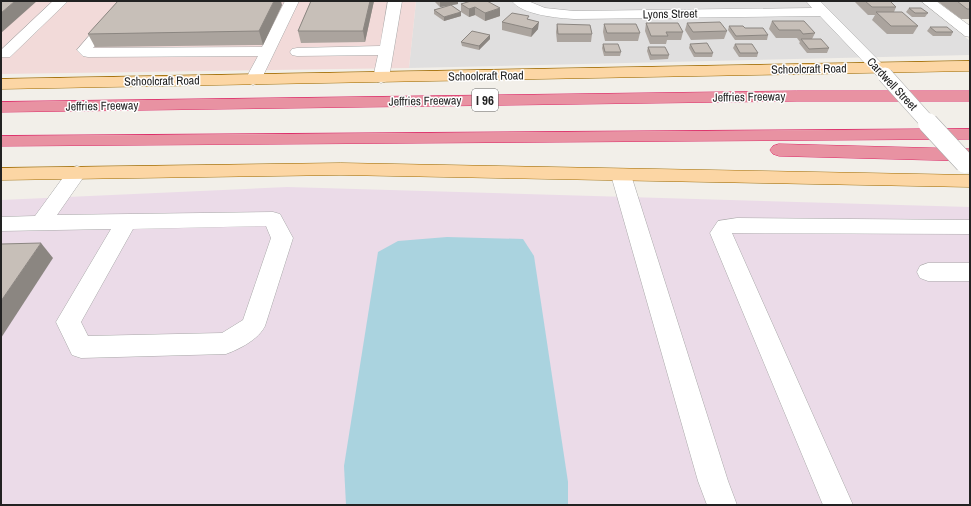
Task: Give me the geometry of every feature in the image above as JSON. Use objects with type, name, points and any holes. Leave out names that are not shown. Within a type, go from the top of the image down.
[{"type":"highway","points":[[797,96],[926,83],[970,82]]},
{"type":"highway","name":"Jeffries Freeway","points":[[1,107],[797,96],[970,96]]},
{"type":"highway","points":[[1,141],[970,134]]},
{"type":"highway","points":[[635,137],[969,167]]},
{"type":"main road","name":"Schoolcraft Road","points":[[1,84],[881,71],[970,66]]},
{"type":"main road","points":[[1,174],[341,169],[621,175],[969,167]]},
{"type":"street","points":[[2,55],[61,1]]},
{"type":"street","points":[[126,1],[84,50],[88,53],[268,51]]},
{"type":"street","points":[[254,80],[292,1]]},
{"type":"street","points":[[381,78],[395,1]]},
{"type":"street","name":"Lyons Street","points":[[519,1],[536,9],[551,13],[574,15],[823,12]]},
{"type":"street","name":"Cardwell Street","points":[[813,1],[881,71],[969,167]]},
{"type":"street","points":[[928,1],[967,28]]},
{"type":"street","points":[[297,52],[386,50]]},
{"type":"street","points":[[41,223],[77,172]]},
{"type":"street","points":[[621,175],[713,481],[722,505]]},
{"type":"street","points":[[1,224],[41,223],[273,220],[282,238],[253,326],[226,343],[81,347],[68,322],[126,222]]},
{"type":"street","points":[[838,505],[721,233],[724,226],[970,227]]},
{"type":"street","points":[[928,272],[970,272]]},
{"type":"shaded area","points":[[1,1],[416,1],[409,68],[1,74]]},
{"type":"shaded area","points":[[416,1],[920,1],[970,41],[970,55],[409,68]]},
{"type":"shaded area","points":[[287,187],[970,207],[970,505],[1,505],[1,200]]},
{"type":"water","points":[[447,237],[523,239],[534,256],[568,482],[568,505],[346,505],[344,466],[378,252],[398,241]]},
{"type":"building","points":[[1,1],[15,1],[1,13]]},
{"type":"building","points":[[118,1],[274,1],[259,31],[88,34]]},
{"type":"building","points":[[311,1],[370,1],[363,31],[298,31]]},
{"type":"building","points":[[471,1],[487,1],[500,8],[485,13],[475,7],[469,9],[461,4]]},
{"type":"building","points":[[865,1],[890,1],[896,7],[872,7]]},
{"type":"building","points":[[957,1],[970,1],[970,9],[967,9]]},
{"type":"building","points":[[451,5],[461,12],[444,17],[434,10]]},
{"type":"building","points":[[909,8],[921,8],[928,13],[915,13]]},
{"type":"building","points":[[876,12],[902,12],[918,26],[891,26]]},
{"type":"building","points":[[512,13],[529,16],[527,19],[539,22],[532,29],[502,22]]},
{"type":"building","points":[[772,21],[804,21],[815,33],[803,34],[800,30],[779,30]]},
{"type":"building","points":[[720,22],[727,31],[693,32],[687,23]]},
{"type":"building","points":[[646,23],[678,23],[683,32],[666,32],[668,36],[651,36]]},
{"type":"building","points":[[557,24],[590,25],[592,34],[558,34]]},
{"type":"building","points":[[604,24],[636,24],[640,33],[607,33]]},
{"type":"building","points":[[729,26],[763,28],[768,35],[736,36]]},
{"type":"building","points":[[930,27],[947,27],[953,32],[936,32]]},
{"type":"building","points":[[472,31],[490,35],[479,46],[461,42]]},
{"type":"building","points":[[801,39],[821,39],[829,48],[809,49]]},
{"type":"building","points":[[707,43],[713,53],[695,53],[690,44]]},
{"type":"building","points":[[603,44],[618,44],[621,52],[605,52]]},
{"type":"building","points":[[735,44],[752,44],[758,53],[740,53]]},
{"type":"building","points":[[648,47],[665,47],[669,55],[651,55]]},
{"type":"building","points":[[41,243],[1,301],[1,244]]}]
